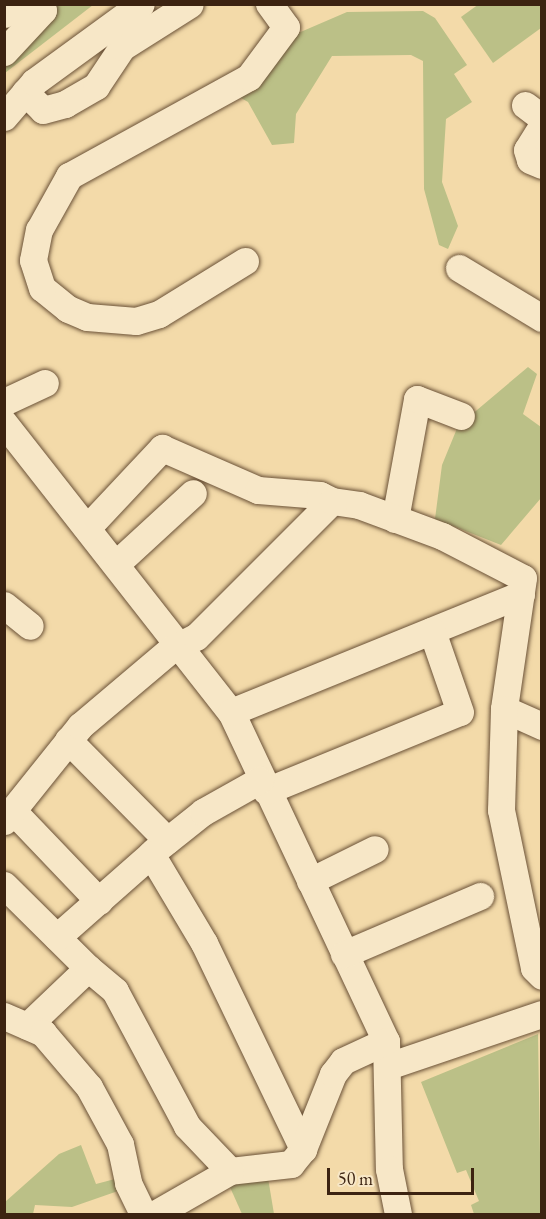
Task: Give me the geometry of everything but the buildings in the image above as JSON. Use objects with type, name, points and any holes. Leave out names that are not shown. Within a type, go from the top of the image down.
[{"type":"street","points":[[4,14],[19,4]]},
{"type":"street","points":[[4,52],[42,10],[39,4]]},
{"type":"street","points":[[4,117],[25,92],[141,4]]},
{"type":"street","points":[[25,92],[43,110],[65,104],[96,86],[122,47],[190,4]]},
{"type":"street","points":[[245,261],[159,314],[127,321],[87,317],[68,309],[42,288],[33,260],[39,230],[69,176],[249,77],[286,27],[269,4]]},
{"type":"street","points":[[536,116],[527,150],[530,160],[542,165]]},
{"type":"street","points":[[459,268],[542,318]]},
{"type":"street","points":[[4,402],[45,383]]},
{"type":"street","points":[[395,519],[417,399],[461,416]]},
{"type":"street","points":[[4,423],[183,644],[231,712],[263,786],[310,881],[388,1053],[389,1169],[398,1215]]},
{"type":"street","points":[[87,528],[162,448],[258,490],[320,495],[332,501],[395,519],[523,578],[521,594],[530,638],[504,709],[501,810],[534,968],[542,976]]},
{"type":"street","points":[[117,563],[193,493]]},
{"type":"street","points":[[99,902],[8,816],[68,740],[183,644],[196,637],[332,501]]},
{"type":"street","points":[[231,712],[521,594]]},
{"type":"street","points":[[4,605],[30,626]]},
{"type":"street","points":[[57,937],[159,847],[203,812],[263,786],[460,712],[432,631]]},
{"type":"street","points":[[504,709],[542,726]]},
{"type":"street","points":[[68,740],[159,847],[303,1149]]},
{"type":"street","points":[[310,881],[375,849]]},
{"type":"street","points":[[4,885],[88,968],[115,991],[187,1126],[230,1172]]},
{"type":"street","points":[[344,954],[480,896]]},
{"type":"street","points":[[88,968],[16,1021],[64,1055],[99,1103],[120,1144],[128,1183],[143,1215]]},
{"type":"street","points":[[155,1215],[230,1172],[291,1164],[303,1149],[333,1074],[343,1061],[388,1053],[542,1014]]},
{"type":"green space","points":[[479,4],[541,5],[541,28],[493,63],[461,17]]},
{"type":"green space","points":[[5,5],[93,5],[5,73]]},
{"type":"green space","points":[[423,11],[435,18],[467,65],[454,74],[472,102],[446,119],[442,182],[458,226],[448,249],[439,245],[424,189],[423,61],[411,55],[332,56],[296,114],[294,143],[272,145],[248,102],[234,94],[282,40],[347,12]]},
{"type":"green space","points":[[528,367],[537,374],[523,414],[541,427],[541,498],[501,545],[435,519],[442,465],[458,426]]},
{"type":"green space","points":[[538,1034],[541,1214],[474,1214],[471,1205],[479,1201],[466,1170],[457,1173],[421,1082]]},
{"type":"green space","points":[[81,1145],[96,1184],[115,1179],[118,1191],[72,1207],[35,1205],[33,1214],[5,1214],[5,1202],[59,1154]]},
{"type":"green space","points":[[268,1178],[274,1214],[242,1214],[229,1185]]}]
